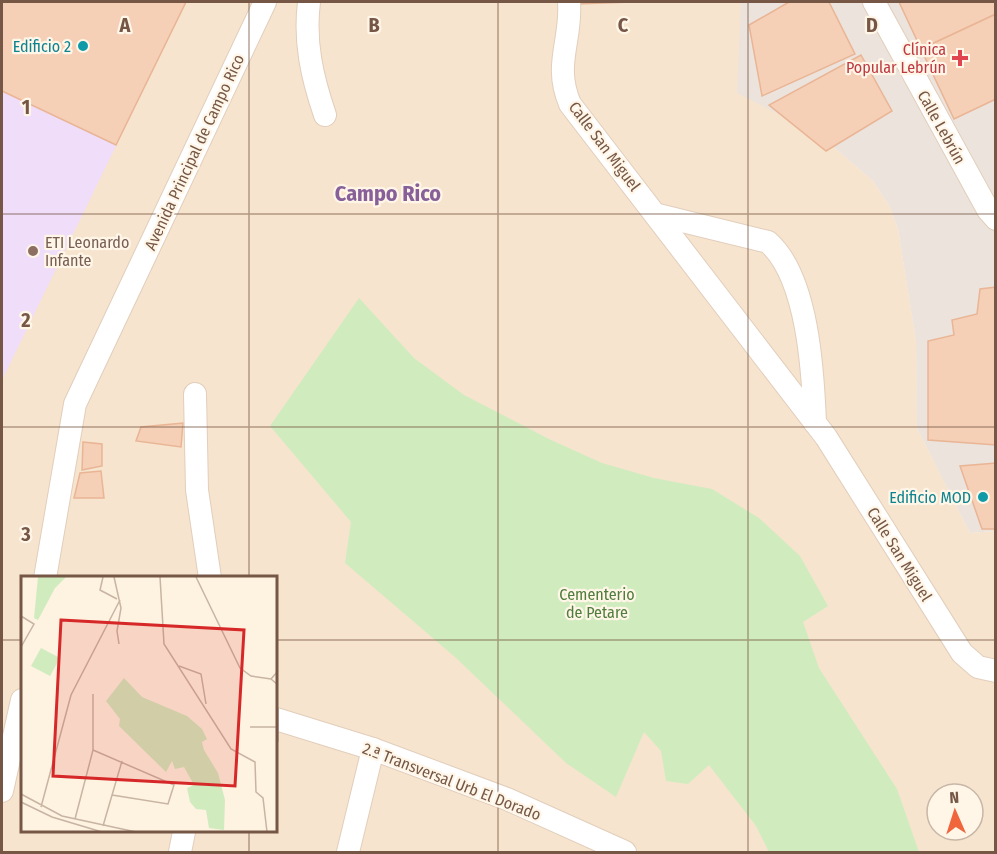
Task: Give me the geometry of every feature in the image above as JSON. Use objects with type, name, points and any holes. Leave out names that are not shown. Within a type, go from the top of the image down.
[{"type":"street","name":"Avenida Principal de Campo Rico","points":[[45,576],[75,404],[265,2]]},
{"type":"street","points":[[309,2],[308,45],[311,73],[325,115]]},
{"type":"street","name":"Calle San Miguel","points":[[568,2],[570,18],[561,68],[562,85],[570,104],[658,215],[815,423],[962,653],[978,667],[996,671]]},
{"type":"street","name":"Calle Lebrún","points":[[874,2],[988,210],[996,219]]},
{"type":"street","name":"Calle San Miguel","points":[[658,215],[768,242],[780,252],[797,293],[812,368],[815,423]]},
{"type":"street","points":[[195,394],[197,490],[210,576]]},
{"type":"street","points":[[2,791],[21,705]]},
{"type":"street","name":"2.ª Transversal Urb El Dorado","points":[[278,720],[373,749],[507,799],[625,852]]},
{"type":"street","points":[[348,852],[373,749]]},
{"type":"street","points":[[180,852],[184,833]]},
{"type":"shaded area","points":[[2,2],[741,2],[741,14],[821,136],[873,181],[890,207],[898,229],[916,341],[917,428],[970,533],[995,531],[995,852],[2,852]]},
{"type":"shaded area","name":"ETI Leonardo Infante","points":[[2,2],[186,2],[2,380]]},
{"type":"shaded area","points":[[741,2],[995,2],[995,531],[970,533],[917,428],[916,341],[898,229],[890,207],[873,181],[821,136],[737,93]]},
{"type":"green space","name":"Cementerio de Petare","points":[[359,298],[414,358],[464,395],[551,440],[602,463],[654,478],[712,489],[759,518],[800,556],[828,606],[803,622],[819,668],[897,789],[919,852],[769,852],[756,826],[709,765],[688,784],[666,781],[661,751],[644,732],[616,797],[566,763],[455,657],[345,563],[351,522],[270,426]]},
{"type":"building","name":"Edificio 2","points":[[2,2],[186,2],[116,145],[2,91]]},
{"type":"building","points":[[575,2],[631,2],[576,4]]},
{"type":"building","points":[[789,2],[829,2],[855,54],[762,96],[749,25]]},
{"type":"building","points":[[899,2],[996,2],[996,14],[921,49]]},
{"type":"building","name":"Clínica Popular Lebrún","points":[[996,14],[996,99],[954,119],[921,49]]},
{"type":"building","points":[[861,55],[892,111],[826,151],[769,105]]},
{"type":"building","points":[[996,287],[996,445],[928,440],[928,341],[954,335],[952,320],[977,314],[980,289]]},
{"type":"building","points":[[183,423],[181,447],[136,441],[141,427]]},
{"type":"building","points":[[83,442],[102,444],[102,466],[82,470]]},
{"type":"building","name":"Edificio MOD","points":[[996,463],[996,529],[982,529],[960,466]]},
{"type":"building","points":[[101,471],[104,498],[74,498],[80,473]]},
{"type":"place","name":"Edificio 2","points":[[83,46]]},
{"type":"place","name":"Clínica Popular Lebrún","points":[[960,58]]},
{"type":"place","name":"ETI Leonardo Infante","points":[[33,251]]},
{"type":"place","name":"Edificio MOD","points":[[983,497]]},
{"type":"district","name":"Campo Rico","points":[[388,193]]}]
